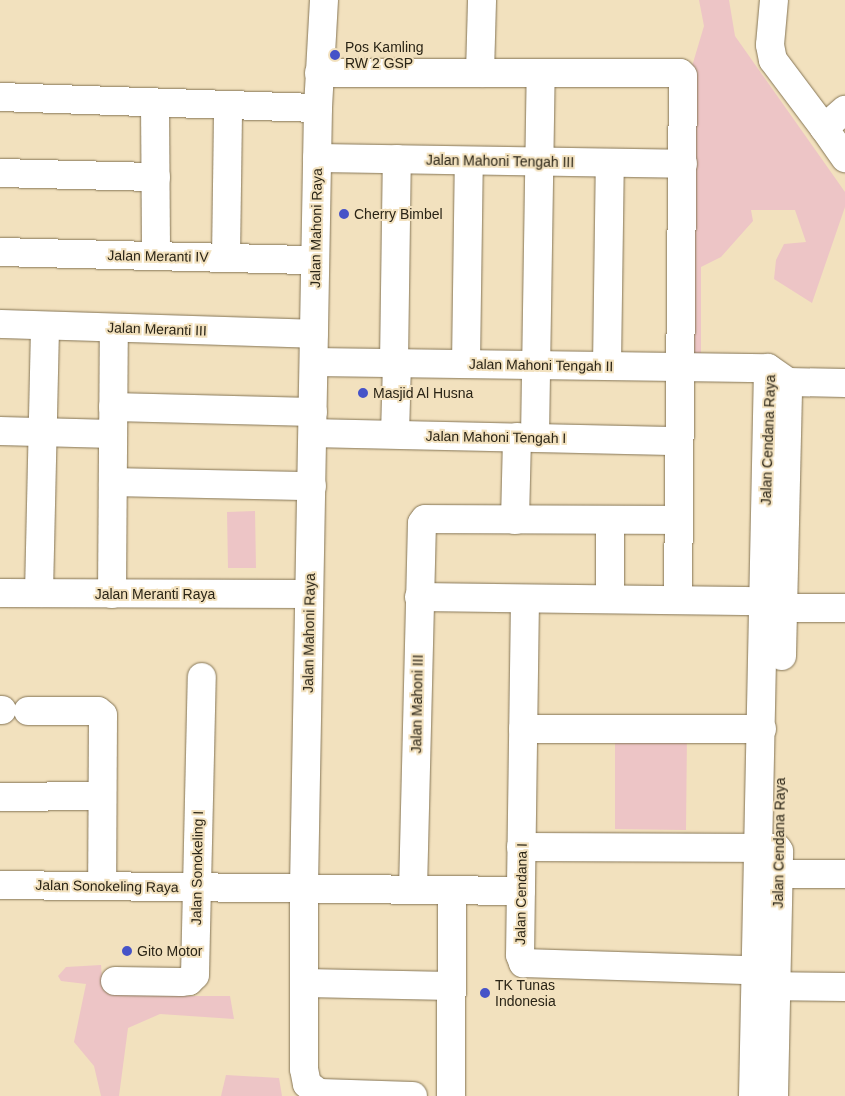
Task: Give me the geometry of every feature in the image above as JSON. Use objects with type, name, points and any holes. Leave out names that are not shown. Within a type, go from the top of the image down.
[{"type":"street","name":"Jalan Mahoni Raya","points":[[324,0],[319,73],[309,108],[317,158],[304,889],[304,1070],[307,1084],[319,1093],[412,1096]]},
{"type":"street","points":[[480,73],[482,0]]},
{"type":"street","points":[[774,0],[770,45],[773,60],[845,158]]},
{"type":"street","points":[[541,72],[536,364],[515,520],[679,520]]},
{"type":"street","points":[[319,73],[680,73],[684,81],[678,441],[678,600]]},
{"type":"street","points":[[0,97],[309,108]]},
{"type":"street","points":[[155,104],[156,256]]},
{"type":"street","points":[[226,258],[228,106]]},
{"type":"street","points":[[824,128],[845,110]]},
{"type":"street","name":"Jalan Mahoni Tengah III","points":[[317,158],[683,164]]},
{"type":"street","points":[[394,434],[397,159]]},
{"type":"street","points":[[466,364],[468,161]]},
{"type":"street","points":[[607,366],[610,163]]},
{"type":"street","points":[[0,173],[156,177]]},
{"type":"street","name":"Jalan Meranti IV","points":[[0,252],[316,260]]},
{"type":"street","name":"Jalan Meranti III","points":[[0,324],[314,334]]},
{"type":"street","points":[[39,593],[45,326]]},
{"type":"street","points":[[112,594],[114,328]]},
{"type":"street","name":"Jalan Mahoni Tengah II","points":[[314,362],[680,366],[845,383]]},
{"type":"street","name":"Jalan Cendana Raya","points":[[753,1096],[766,979],[778,375]]},
{"type":"street","name":"Jalan Mahoni Tengah I","points":[[113,407],[313,422],[394,434],[678,441]]},
{"type":"street","points":[[0,431],[113,434]]},
{"type":"street","points":[[113,482],[312,486]]},
{"type":"street","name":"Jalan Mahoni III","points":[[413,890],[420,528],[425,519],[515,520]]},
{"type":"street","points":[[610,520],[610,599]]},
{"type":"street","name":"Jalan Meranti Raya","points":[[0,593],[310,594]]},
{"type":"street","points":[[419,597],[678,600],[845,608]]},
{"type":"street","name":"Jalan Cendana I","points":[[525,599],[520,891],[520,955],[523,964],[766,979]]},
{"type":"street","name":"Jalan Cendana Raya","points":[[769,861],[762,729],[774,604]]},
{"type":"street","name":"Jalan Sonokeling I","points":[[115,981],[189,981],[195,975],[202,677]]},
{"type":"street","points":[[10,710],[98,711],[102,715],[102,886]]},
{"type":"street","points":[[523,729],[762,729]]},
{"type":"street","points":[[0,797],[102,796]]},
{"type":"street","points":[[521,847],[769,861],[845,874]]},
{"type":"street","name":"Jalan Sonokeling Raya","points":[[0,885],[304,889]]},
{"type":"street","points":[[304,889],[520,891]]},
{"type":"street","points":[[451,1096],[452,890]]},
{"type":"street","points":[[766,979],[845,987]]},
{"type":"street","name":"Jalan Cendana Raya","points":[[766,979],[774,1096]]},
{"type":"street","points":[[305,983],[451,986]]},
{"type":"shaded area","points":[[699,0],[729,0],[735,36],[845,192],[845,207],[812,303],[774,279],[776,260],[784,244],[806,242],[795,210],[751,210],[753,221],[721,257],[701,267],[701,361],[685,349],[690,73],[704,26]]},
{"type":"shaded area","points":[[255,511],[256,568],[228,568],[227,512]]},
{"type":"shaded area","points":[[615,734],[687,734],[686,830],[615,829]]},
{"type":"shaded area","points":[[101,965],[102,977],[113,991],[151,996],[230,996],[234,1019],[160,1014],[128,1028],[119,1096],[101,1096],[94,1066],[74,1042],[86,984],[61,981],[58,976],[66,967]]},
{"type":"shaded area","points":[[226,1075],[279,1078],[282,1096],[221,1096]]},
{"type":"place","name":"Pos Kamling RW 2 GSP","points":[[335,55]]},
{"type":"place","name":"Cherry Bimbel","points":[[344,214]]},
{"type":"place","name":"Masjid Al Husna","points":[[363,393]]},
{"type":"place","name":"Gito Motor","points":[[127,951]]},
{"type":"place","name":"TK Tunas Indonesia","points":[[485,993]]}]
